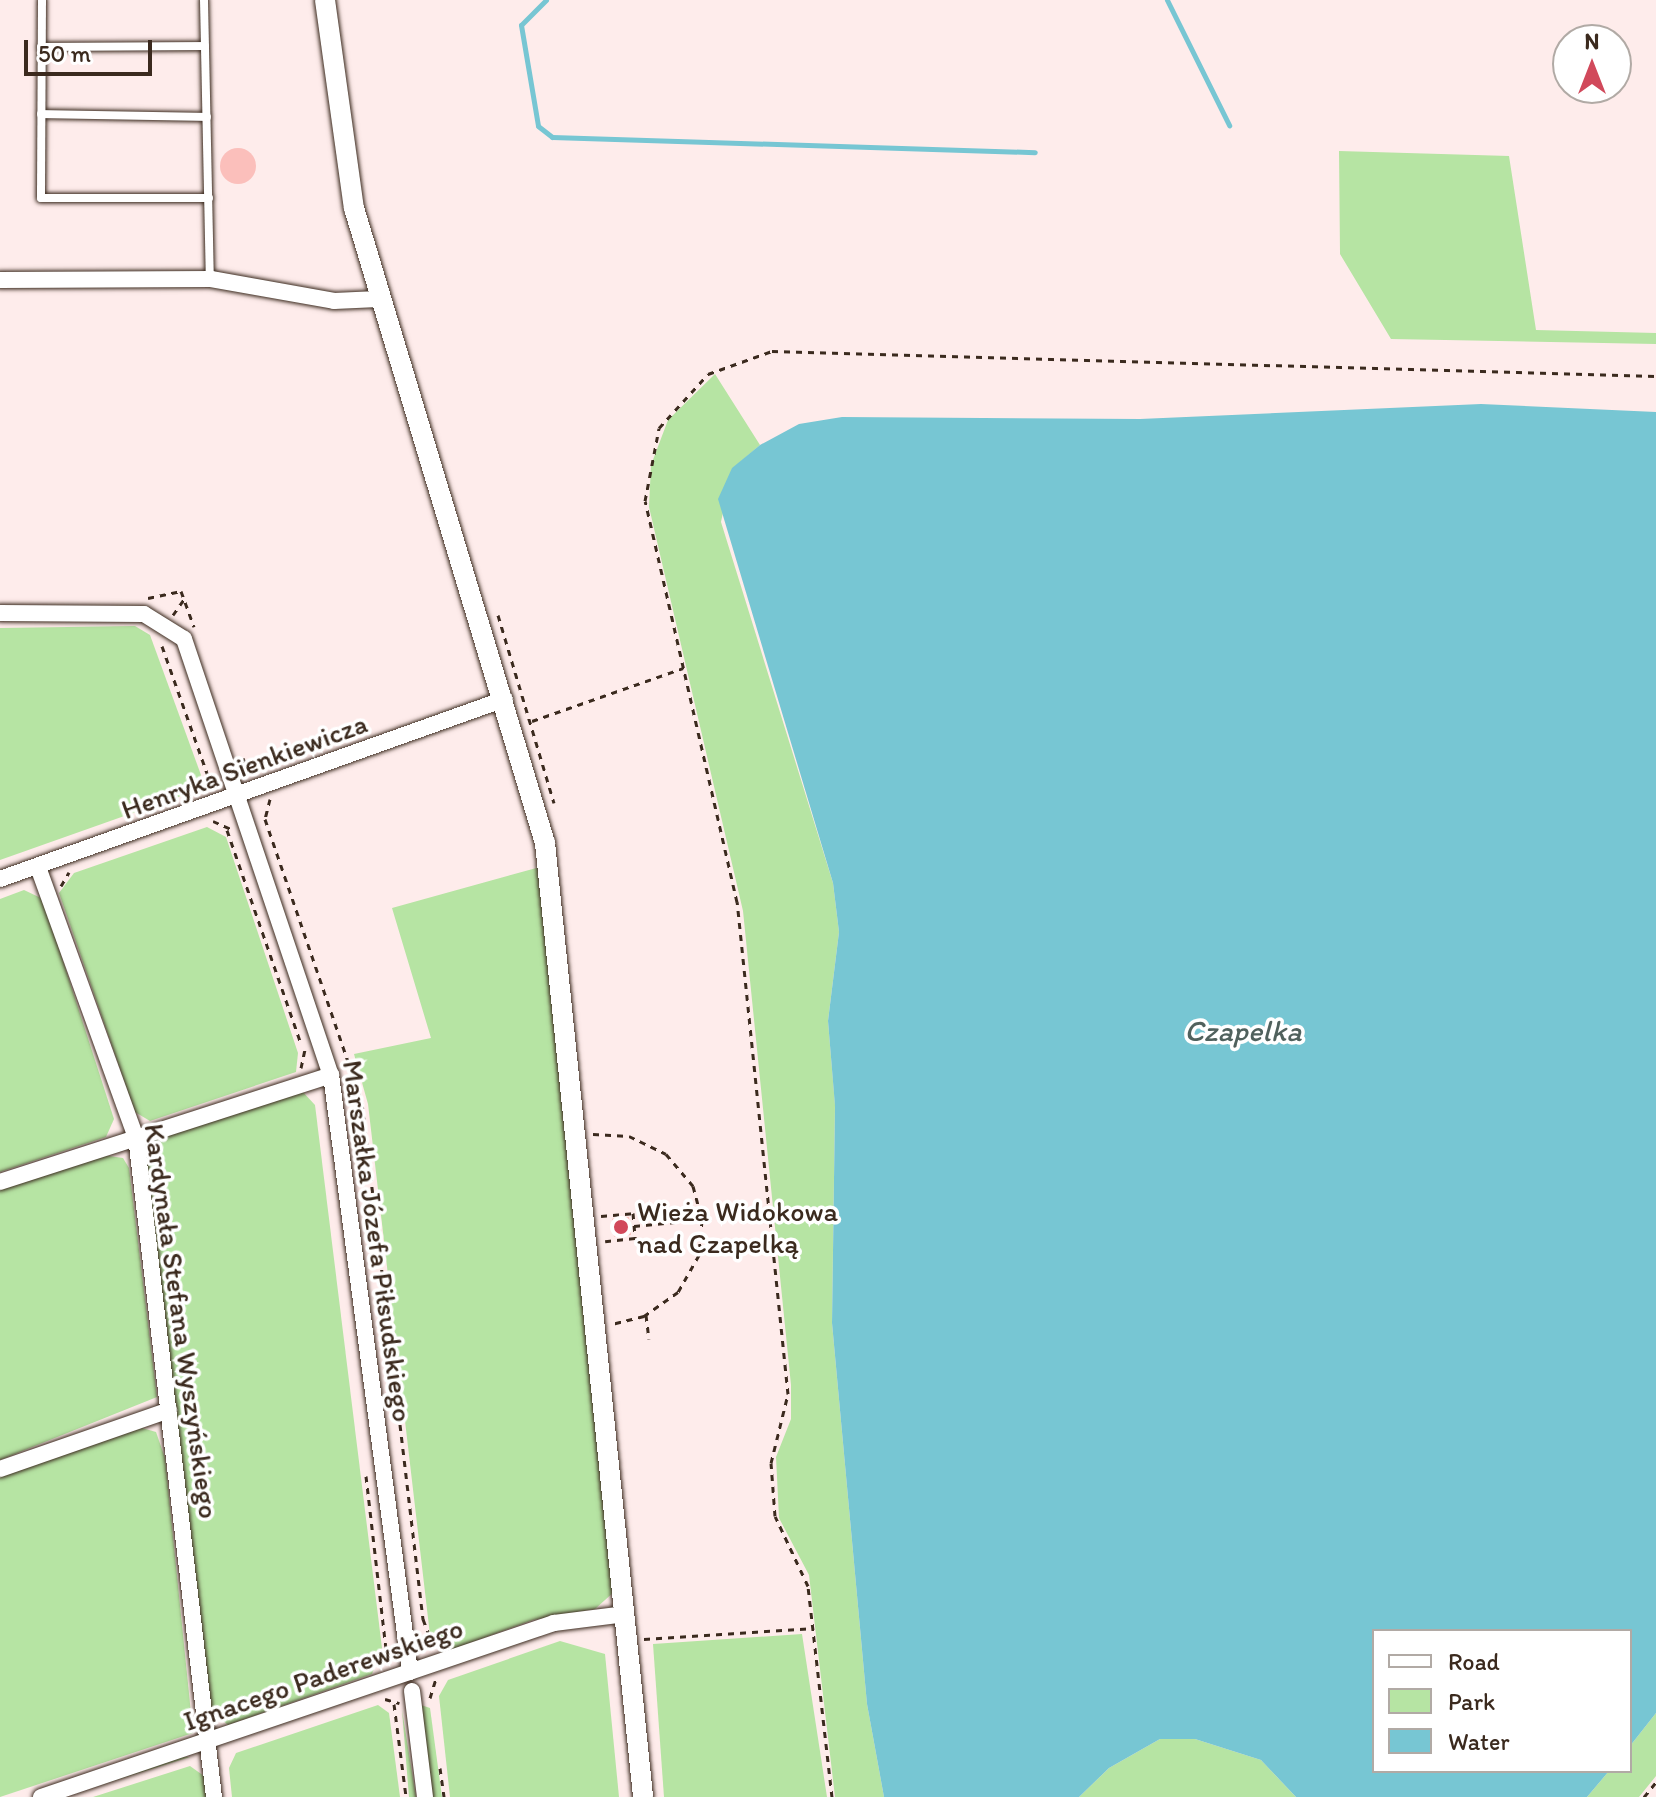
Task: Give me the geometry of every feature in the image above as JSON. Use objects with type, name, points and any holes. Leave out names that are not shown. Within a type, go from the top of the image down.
[{"type":"street","points":[[325,0],[342,142],[378,299],[505,699],[545,843],[643,1797]]},
{"type":"street","points":[[0,280],[211,279],[334,301],[378,299]]},
{"type":"street","points":[[0,613],[144,614],[163,628]]},
{"type":"street","name":"Marszałka Józefa Piłsudskiego","points":[[163,628],[184,639],[240,797],[331,1075],[410,1672]]},
{"type":"street","name":"Henryka Sienkiewicza","points":[[0,879],[240,797],[505,699]]},
{"type":"street","name":"Kardynała Stefana Wyszyńskiego","points":[[38,867],[136,1137],[214,1797]]},
{"type":"street","points":[[0,1182],[331,1075]]},
{"type":"street","points":[[0,1469],[169,1410]]},
{"type":"street","name":"Ignacego Paderewskiego","points":[[41,1797],[554,1623],[625,1614]]},
{"type":"street","name":"Marszałka Józefa Piłsudskiego","points":[[412,1691],[425,1797]]},
{"type":"lane","points":[[42,0],[41,198],[209,198]]},
{"type":"lane","points":[[204,0],[211,279]]},
{"type":"lane","points":[[41,47],[205,46]]},
{"type":"lane","points":[[41,114],[207,117]]},
{"type":"lane","name":"Marszałka Józefa Piłsudskiego","points":[[410,1672],[412,1691]]},
{"type":"path","points":[[832,1797],[804,1570],[775,1516],[771,1463],[788,1394],[737,902],[647,520],[647,463],[681,397],[722,366],[756,354],[1656,376]]},
{"type":"path","points":[[163,628],[209,779]]},
{"type":"path","points":[[531,721],[683,668]]},
{"type":"path","points":[[199,827],[213,822]]},
{"type":"path","points":[[227,830],[304,1050]]},
{"type":"path","points":[[47,891],[83,867]]},
{"type":"path","points":[[593,1134],[629,1136],[666,1154],[693,1186],[702,1220],[687,1281],[646,1315],[612,1324]]},
{"type":"path","points":[[601,1216],[633,1213],[635,1238],[603,1241]]},
{"type":"path","points":[[634,1226],[769,1213]]},
{"type":"path","points":[[646,1315],[649,1339]]},
{"type":"path","points":[[644,1639],[812,1628]]},
{"type":"path","points":[[381,1696],[394,1704],[406,1797]]},
{"type":"path","points":[[1644,1797],[1656,1782]]},
{"type":"green space","points":[[1339,151],[1509,156],[1536,330],[1656,333],[1656,344],[1391,339],[1340,254]]},
{"type":"green space","points":[[715,374],[760,445],[732,469],[721,522],[833,883],[839,932],[828,1021],[835,1105],[832,1323],[867,1704],[884,1797],[835,1797],[809,1575],[779,1518],[776,1457],[791,1419],[791,1385],[743,911],[649,507],[651,465],[668,420]]},
{"type":"green space","points":[[135,626],[150,635],[201,775],[195,791],[0,860],[0,628]]},
{"type":"green space","points":[[207,827],[226,837],[298,1053],[296,1072],[150,1121],[135,1112],[59,893],[74,873]]},
{"type":"green space","points":[[540,867],[615,1591],[595,1609],[533,1620],[442,1653],[430,1635],[368,1104],[354,1054],[431,1038],[392,908]]},
{"type":"green space","points":[[24,890],[43,899],[114,1119],[106,1137],[0,1172],[0,899]]},
{"type":"green space","points":[[302,1091],[315,1105],[382,1648],[372,1674],[228,1725],[210,1710],[143,1152],[152,1140]]},
{"type":"green space","points":[[102,1155],[123,1158],[129,1168],[157,1397],[0,1460],[0,1190]]},
{"type":"green space","points":[[142,1428],[156,1432],[165,1458],[193,1733],[0,1797],[0,1477]]},
{"type":"green space","points":[[802,1634],[827,1797],[664,1797],[653,1644]]},
{"type":"green space","points":[[560,1641],[605,1654],[619,1797],[450,1797],[439,1696],[448,1680]]},
{"type":"green space","points":[[418,1704],[430,1708],[442,1797],[432,1797]]},
{"type":"green space","points":[[378,1705],[389,1713],[400,1797],[232,1797],[229,1768],[236,1753]]},
{"type":"green space","points":[[402,1710],[416,1797],[409,1797]]},
{"type":"green space","points":[[1656,1713],[1656,1776],[1639,1797],[1587,1797],[1607,1773],[1632,1773],[1632,1743]]},
{"type":"green space","points":[[1160,1739],[1195,1739],[1261,1760],[1296,1797],[1079,1797],[1109,1768]]},
{"type":"green space","points":[[179,1757],[190,1757],[62,1797]]},
{"type":"green space","points":[[190,1766],[204,1776],[207,1797],[93,1797]]},
{"type":"water","name":"Czapelka","points":[[1481,404],[1656,412],[1656,1713],[1632,1743],[1632,1629],[1372,1629],[1372,1773],[1607,1773],[1587,1797],[1296,1797],[1261,1760],[1195,1739],[1160,1739],[1109,1768],[1079,1797],[884,1797],[867,1704],[832,1323],[835,1106],[828,1021],[839,932],[833,883],[718,499],[732,468],[760,445],[799,424],[842,417],[1140,419]]},
{"type":"building","points":[[238,148],[251,153],[256,166],[251,179],[238,184],[225,179],[220,166],[225,153]]},
{"type":"building","name":"Wieża Widokowa nad Czapelką","points":[[629,1217],[631,1235],[614,1237],[612,1219]]},
{"type":"waterway","points":[[546,0],[521,25],[538,126],[552,137],[1035,152]]},
{"type":"waterway","points":[[1167,0],[1229,125]]},
{"type":"place","name":"Wieża Widokowa nad Czapelką","points":[[621,1227]]}]
